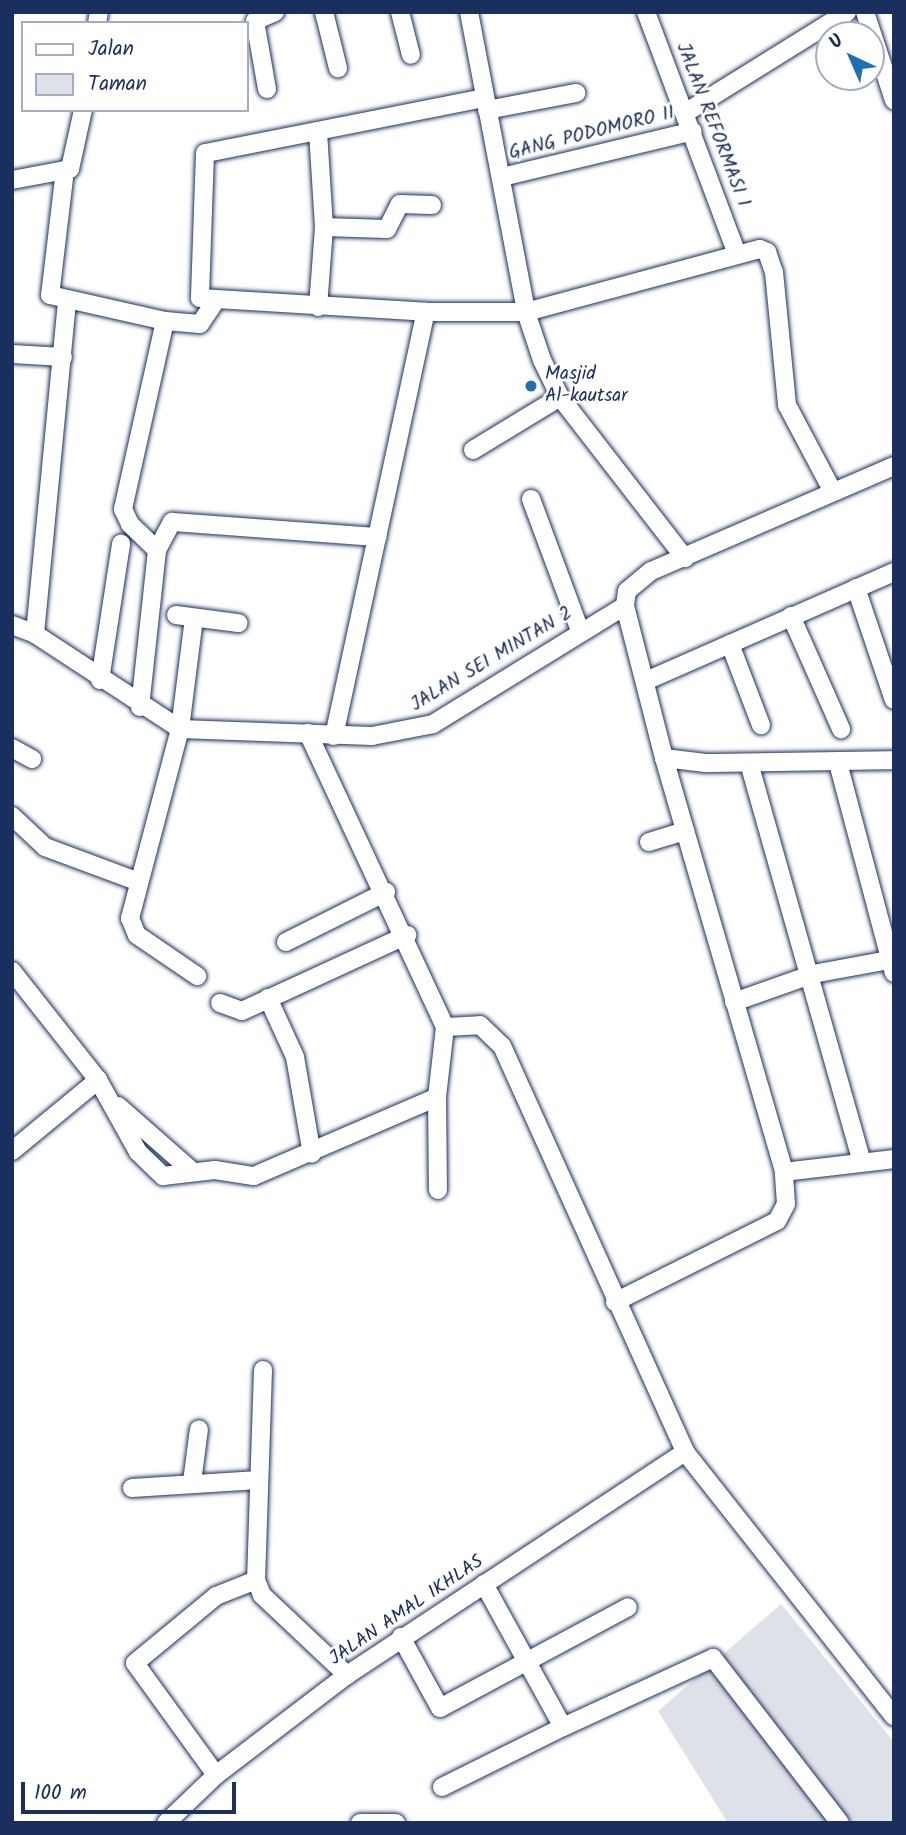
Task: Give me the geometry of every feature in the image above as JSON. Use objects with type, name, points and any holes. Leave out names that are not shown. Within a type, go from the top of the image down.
[{"type":"street","points":[[267,89],[255,21],[275,12]]},
{"type":"street","points":[[324,12],[338,68]]},
{"type":"street","points":[[400,12],[411,55]]},
{"type":"street","points":[[469,12],[526,312],[560,397],[685,558]]},
{"type":"street","name":"JALAN REFORMASI 1","points":[[646,12],[693,131],[737,254]]},
{"type":"street","points":[[685,113],[846,12]]},
{"type":"street","points":[[865,12],[894,100]]},
{"type":"street","points":[[576,93],[486,104],[212,149],[201,157],[199,294],[214,303],[426,313],[526,312],[760,249],[770,258],[787,405],[832,490]]},
{"type":"street","points":[[12,180],[65,170],[73,163],[83,112]]},
{"type":"street","points":[[317,307],[324,227],[318,131]]},
{"type":"street","name":"GANG PODOMORO II","points":[[502,177],[693,131]]},
{"type":"street","points":[[65,170],[47,287],[67,303],[165,321],[200,324],[214,303]]},
{"type":"street","points":[[324,227],[387,229],[400,204],[432,205]]},
{"type":"street","points":[[35,634],[67,303]]},
{"type":"street","points":[[334,736],[426,313]]},
{"type":"street","points":[[157,550],[123,509],[165,321]]},
{"type":"street","points":[[12,354],[63,357]]},
{"type":"street","points":[[473,450],[560,397]]},
{"type":"street","name":"JALAN SEI MINTAN 2","points":[[12,625],[35,634],[140,707],[180,729],[334,736],[424,728],[625,606],[637,580],[832,490],[894,466]]},
{"type":"street","points":[[531,499],[580,631]]},
{"type":"street","points":[[140,707],[157,550],[172,522],[377,537]]},
{"type":"street","points":[[100,680],[121,544]]},
{"type":"street","points":[[648,680],[894,572]]},
{"type":"street","points":[[856,588],[894,700]]},
{"type":"street","points":[[615,1302],[777,1221],[786,1204],[784,1172],[664,758],[648,680],[625,606]]},
{"type":"street","points":[[197,976],[130,927],[139,882],[180,729],[185,616],[238,623]]},
{"type":"street","points":[[791,616],[841,729]]},
{"type":"street","points":[[730,645],[761,725]]},
{"type":"street","points":[[308,733],[407,935],[445,1027],[437,1097],[438,1190]]},
{"type":"street","points":[[12,748],[32,759]]},
{"type":"street","points":[[664,758],[749,764],[894,760]]},
{"type":"street","points":[[734,1002],[814,974],[893,964],[838,763]]},
{"type":"street","points":[[749,764],[814,974],[861,1160]]},
{"type":"street","points":[[12,816],[45,847],[139,882]]},
{"type":"street","points":[[649,842],[685,831]]},
{"type":"street","points":[[286,942],[386,892]]},
{"type":"street","points":[[220,1003],[242,1011],[407,935]]},
{"type":"street","points":[[12,971],[98,1080],[151,1168],[163,1176],[192,1171],[244,1178],[312,1154],[437,1097]]},
{"type":"street","points":[[268,998],[295,1057],[312,1154]]},
{"type":"street","points":[[445,1027],[480,1025],[502,1046],[615,1302],[685,1452],[894,1717]]},
{"type":"street","points":[[12,1151],[98,1080]]},
{"type":"street","points":[[108,1097],[192,1171]]},
{"type":"street","points":[[784,1172],[861,1160],[894,1158]]},
{"type":"street","points":[[263,1370],[256,1580],[262,1595],[347,1675]]},
{"type":"street","points":[[192,1482],[199,1429]]},
{"type":"street","name":"JALAN AMAL IKHLAS","points":[[166,1823],[216,1775],[347,1675],[685,1452]]},
{"type":"street","points":[[132,1488],[192,1482],[259,1480]]},
{"type":"street","points":[[216,1775],[135,1662],[216,1596],[256,1580]]},
{"type":"street","points":[[484,1584],[563,1727]]},
{"type":"street","points":[[401,1637],[440,1708],[530,1665],[628,1607]]},
{"type":"street","points":[[442,1787],[563,1727],[713,1658],[840,1823]]},
{"type":"street","points":[[360,1823],[396,1823]]},
{"type":"green space","points":[[781,1604],[894,1742],[894,1823],[728,1823],[658,1711]]},
{"type":"place","name":"Masjid Al-kautsar","points":[[531,386]]}]
